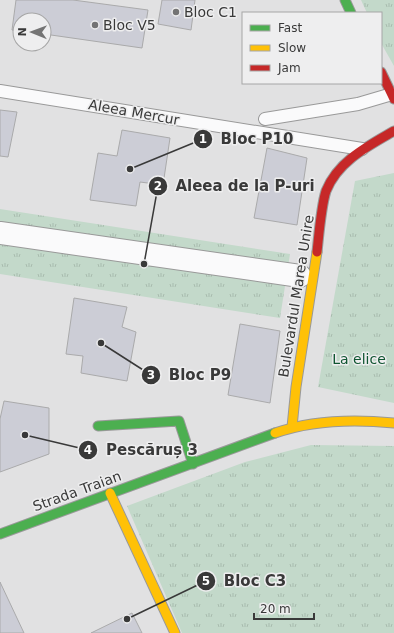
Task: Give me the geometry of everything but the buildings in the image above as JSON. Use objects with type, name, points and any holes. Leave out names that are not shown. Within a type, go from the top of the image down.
[{"type":"main road","points":[[345,0],[351,12]]},
{"type":"main road","points":[[382,74],[393,96]]},
{"type":"main road","name":"Bulevardul Marea Unire","points":[[292,427],[305,327],[326,192],[331,179],[341,165],[362,149],[394,131]]},
{"type":"main road","name":"Strada Traian","points":[[0,534],[292,427],[362,420],[394,423]]},
{"type":"main road","points":[[98,426],[179,421],[193,464]]},
{"type":"main road","points":[[110,494],[175,633]]},
{"type":"street","points":[[0,233],[300,276]]},
{"type":"lane","name":"Aleea Mercur","points":[[0,91],[362,149]]},
{"type":"lane","points":[[265,119],[358,104],[393,96]]},
{"type":"green space","points":[[361,0],[394,0],[394,66],[382,45],[382,12],[367,12]]},
{"type":"green space","name":"La elice","points":[[394,173],[394,403],[318,387],[355,181]]},
{"type":"green space","points":[[0,209],[290,254],[280,318],[0,274]]},
{"type":"green space","points":[[311,445],[394,446],[394,633],[182,633],[127,506],[245,462]]},
{"type":"traffic: fast","points":[[345,0],[351,12]]},
{"type":"traffic: fast","points":[[98,426],[179,421],[193,464]]},
{"type":"traffic: fast","points":[[0,534],[275,433]]},
{"type":"traffic: slow","points":[[292,427],[296,387],[317,252]]},
{"type":"traffic: slow","points":[[275,433],[304,425],[319,423],[349,421],[394,423]]},
{"type":"traffic: slow","points":[[110,493],[175,633]]},
{"type":"traffic: jam","points":[[382,74],[394,99]]},
{"type":"traffic: jam","points":[[317,252],[323,205],[326,191],[331,180],[355,155],[394,131]]},
{"type":"place","name":"Bloc C1","points":[[176,12]]},
{"type":"place","name":"Bloc V5","points":[[95,25]]},
{"type":"place","name":"Bloc P10","points":[[130,169]]},
{"type":"place","name":"Aleea de la P-uri","points":[[144,264]]},
{"type":"place","name":"Bloc P9","points":[[101,343]]},
{"type":"place","name":"Pescăruș 3","points":[[25,435]]},
{"type":"place","name":"Bloc C3","points":[[127,619]]}]
